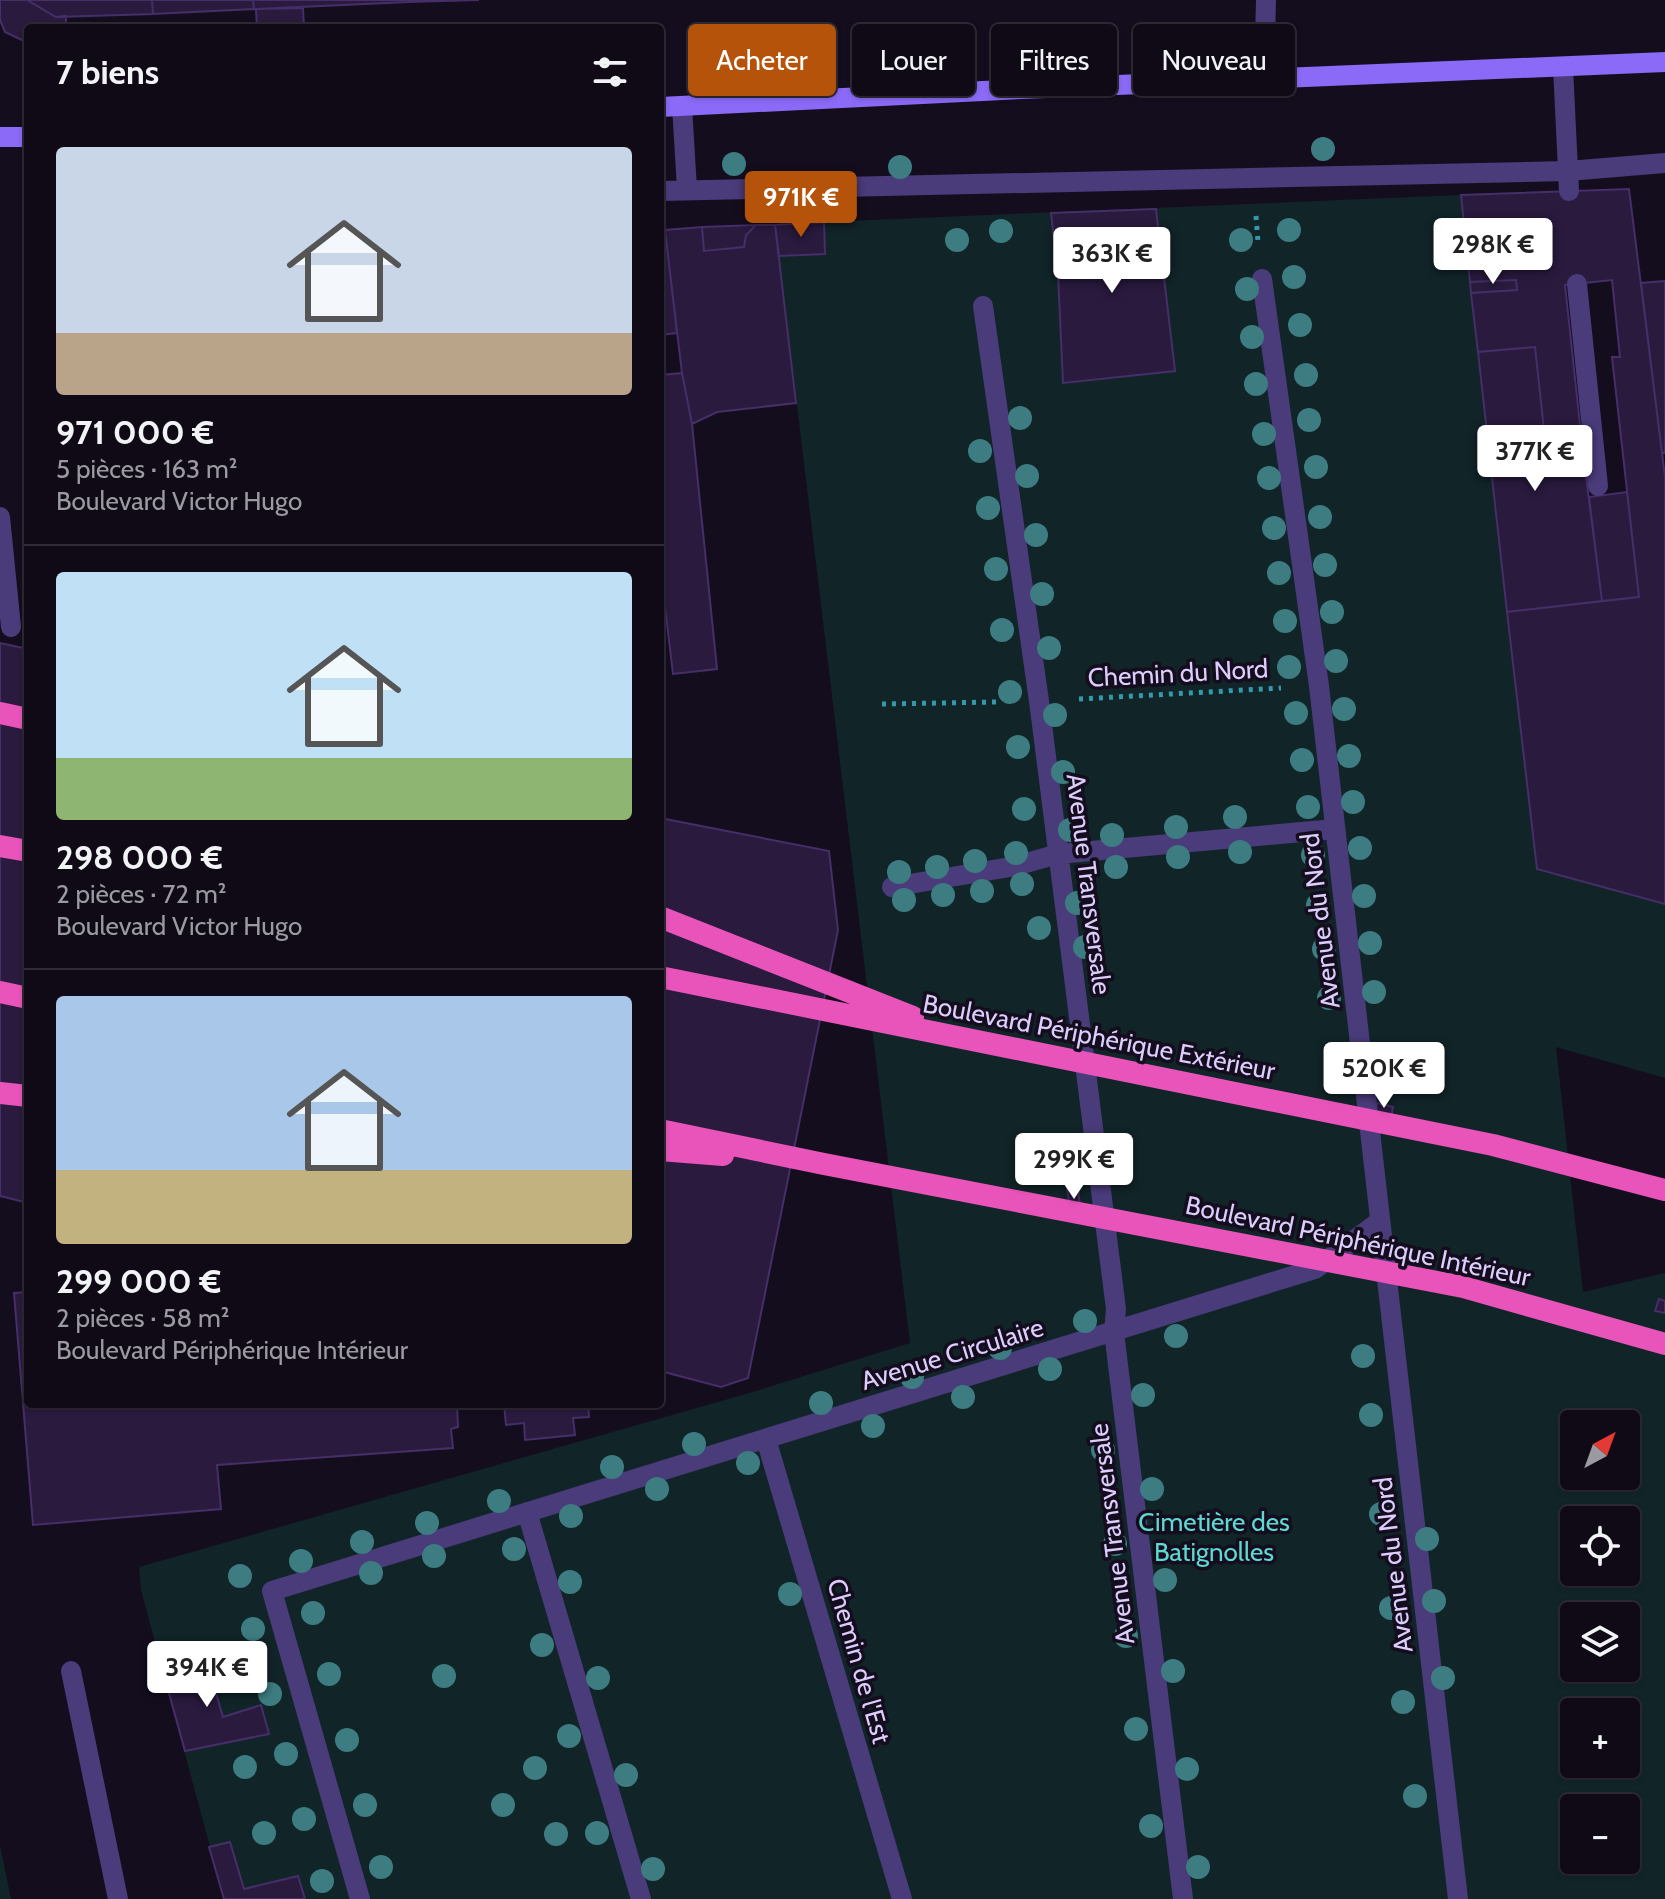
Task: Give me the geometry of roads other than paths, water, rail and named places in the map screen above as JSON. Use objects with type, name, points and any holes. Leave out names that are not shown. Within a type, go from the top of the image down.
[{"type":"highway","points":[[0,713],[24,718]]},
{"type":"highway","points":[[0,846],[24,850]]},
{"type":"highway","points":[[664,919],[966,1038]]},
{"type":"highway","name":"Boulevard Périphérique Extérieur","points":[[664,978],[1493,1145],[1665,1190]]},
{"type":"highway","points":[[0,992],[24,997]]},
{"type":"highway","points":[[0,1093],[24,1096]]},
{"type":"highway","name":"Boulevard Périphérique Intérieur","points":[[664,1131],[1463,1287],[1665,1344]]},
{"type":"highway","points":[[664,1150],[824,1164]]},
{"type":"main road","points":[[1295,78],[1665,62]]},
{"type":"main road","points":[[664,107],[1133,85]]},
{"type":"main road","points":[[0,137],[24,137]]},
{"type":"street","points":[[1265,24],[1266,0]]},
{"type":"street","points":[[1563,67],[1568,181]]},
{"type":"street","points":[[682,106],[687,189]]},
{"type":"street","points":[[664,191],[1252,178],[1568,181],[1665,163]]},
{"type":"street","name":"Avenue du Nord","points":[[1262,279],[1319,686],[1458,1899]]},
{"type":"street","points":[[1577,284],[1598,486]]},
{"type":"street","name":"Avenue Transversale","points":[[983,306],[1039,701],[1116,1309],[1114,1332],[1183,1899]]},
{"type":"street","points":[[0,517],[11,627]]},
{"type":"street","points":[[892,887],[1016,866],[1058,854],[1335,829]]},
{"type":"street","name":"Avenue Circulaire","points":[[360,1899],[272,1591],[1315,1269],[1380,1221]]},
{"type":"street","name":"Chemin de l'Est","points":[[766,1439],[902,1899]]},
{"type":"street","points":[[527,1512],[641,1899]]},
{"type":"street","points":[[71,1671],[118,1899]]},
{"type":"park label","name":"Cimetière des Batignolles","points":[[1214,1537]]}]
